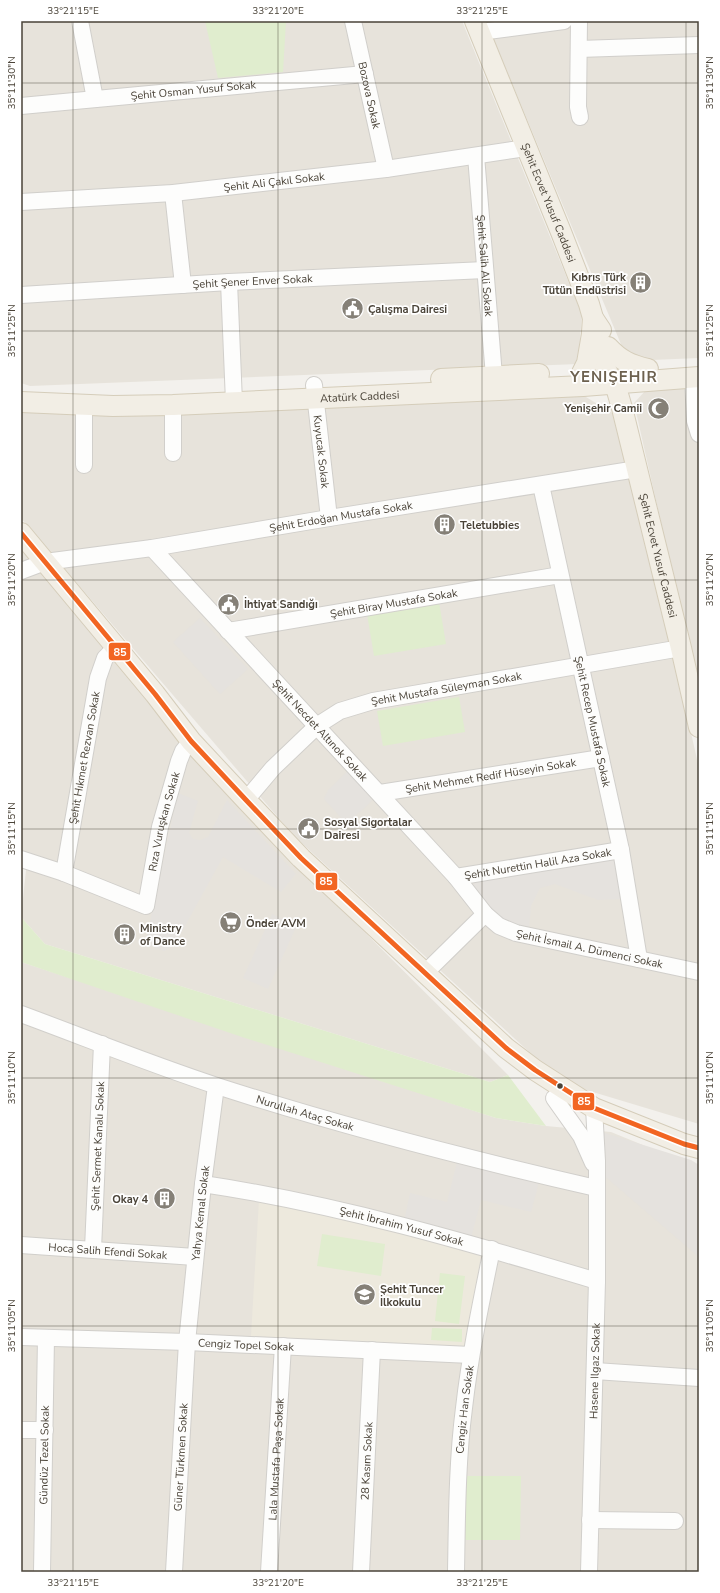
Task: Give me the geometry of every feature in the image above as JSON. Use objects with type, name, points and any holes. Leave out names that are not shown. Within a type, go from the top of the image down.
[{"type":"main road","name":"Şehit Ecvet Yusuf Caddesi","points":[[477,27],[564,239],[592,325],[601,330],[608,348],[613,376],[682,648],[699,727]]},
{"type":"main road","points":[[592,325],[613,376]]},
{"type":"main road","points":[[592,325],[587,363],[583,379],[622,408],[646,375],[618,358],[608,348]]},
{"type":"main road","name":"Atatürk Caddesi","points":[[21,389],[108,394],[233,395],[583,379],[613,376],[697,374]]},
{"type":"main road","name":"Atatürk Caddesi","points":[[314,392],[494,376],[583,379]]},
{"type":"main road","name":"Atatürk Caddesi","points":[[21,402],[84,406],[173,405],[233,395]]},
{"type":"main road","points":[[21,533],[155,694],[191,740],[246,800],[301,858],[506,1048],[594,1115],[699,1159]]},
{"type":"main road","points":[[506,1048],[531,1079],[569,1108],[699,1148]]},
{"type":"street","points":[[80,21],[95,99]]},
{"type":"street","name":"Bozova Sokak","points":[[353,21],[386,169]]},
{"type":"street","points":[[477,27],[564,21]]},
{"type":"street","points":[[579,21],[578,107],[580,117]]},
{"type":"street","points":[[579,49],[699,45]]},
{"type":"street","name":"Şehit Osman Yusuf Sokak","points":[[21,106],[365,74]]},
{"type":"street","name":"Şehit Ali Çakıl Sokak","points":[[21,202],[173,193],[386,169],[526,148]]},
{"type":"street","name":"Şehit Salih Ali Sokak","points":[[476,156],[494,376]]},
{"type":"street","points":[[173,193],[183,285]]},
{"type":"street","name":"Şehit Şener Enver Sokak","points":[[21,295],[229,282],[485,270]]},
{"type":"street","points":[[229,282],[233,395]]},
{"type":"street","points":[[697,374],[695,421],[699,434]]},
{"type":"street","name":"Kuyucak Sokak","points":[[314,392],[329,518]]},
{"type":"street","points":[[173,405],[173,453]]},
{"type":"street","points":[[84,406],[84,465]]},
{"type":"street","name":"Şehit Erdoğan Mustafa Sokak","points":[[21,571],[45,562],[152,548],[637,469]]},
{"type":"street","name":"Şehit Recep Mustafa Sokak","points":[[541,485],[621,850],[639,959]]},
{"type":"street","name":"Şehit Necdet Altınok Sokak","points":[[152,548],[380,793],[456,877],[485,914]]},
{"type":"street","name":"Şehit Biray Mustafa Sokak","points":[[228,631],[560,575]]},
{"type":"street","name":"Şehit Hıkmet Rezvan Sokak","points":[[64,873],[98,678],[105,658],[116,647]]},
{"type":"street","name":"Şehit Mustafa Süleyman Sokak","points":[[246,800],[273,768],[318,725],[340,711],[373,702],[682,648]]},
{"type":"street","name":"Rıza Vuruşkan Sokak","points":[[64,873],[146,906],[160,827],[179,761],[183,751],[191,740]]},
{"type":"street","name":"Şehit Mehmet Redif Hüseyin Sokak","points":[[380,793],[601,758]]},
{"type":"street","name":"Şehit Nurettin Halil Aza Sokak","points":[[456,877],[621,850]]},
{"type":"street","points":[[21,859],[64,873]]},
{"type":"street","points":[[425,973],[485,914]]},
{"type":"street","name":"Şehit İsmail A. Dümenci Sokak","points":[[485,914],[499,926],[516,933],[699,972]]},
{"type":"street","name":"Nurullah Ataç Sokak","points":[[21,1014],[216,1086],[317,1116],[503,1167],[596,1188]]},
{"type":"street","name":"Şehit Sermet Kanalı Sokak","points":[[93,1249],[102,1044]]},
{"type":"street","name":"Yahya Kemal Sokak","points":[[187,1342],[203,1184],[216,1086]]},
{"type":"street","name":"Hasene Ilgaz Sokak","points":[[554,1098],[581,1136],[596,1170]]},
{"type":"street","name":"Hasene Ilgaz Sokak","points":[[589,1572],[597,1281],[594,1115]]},
{"type":"street","name":"Şehit İbrahim Yusuf Sokak","points":[[203,1184],[263,1193],[419,1230],[492,1249],[597,1281]]},
{"type":"street","name":"Hoca Salih Efendi Sokak","points":[[21,1245],[195,1257]]},
{"type":"street","name":"Cengiz Han Sokak","points":[[456,1572],[458,1466],[471,1355],[492,1249]]},
{"type":"street","name":"Cengiz Topel Sokak","points":[[21,1338],[187,1342],[471,1355]]},
{"type":"street","name":"Gündüz Tezel Sokak","points":[[42,1572],[46,1338]]},
{"type":"street","name":"Güner Türkmen Sokak","points":[[174,1572],[187,1342]]},
{"type":"street","name":"Lala Mustafa Paşa Sokak","points":[[269,1572],[282,1346]]},
{"type":"street","name":"28 Kasım Sokak","points":[[361,1572],[372,1350]]},
{"type":"street","points":[[595,1371],[699,1378]]},
{"type":"street","points":[[21,1430],[44,1430]]},
{"type":"street","points":[[590,1520],[675,1521]]},
{"type":"shaded area","points":[[21,21],[462,21],[582,315],[578,364],[30,386],[21,383]]},
{"type":"shaded area","points":[[486,21],[699,21],[699,358],[628,361]]},
{"type":"shaded area","points":[[699,385],[699,691],[634,403],[648,388]]},
{"type":"shaded area","points":[[581,394],[619,417],[699,768],[699,1124],[563,1083],[294,836],[21,518],[21,406]]},
{"type":"shaded area","points":[[21,548],[220,788],[508,1075],[490,1082],[45,944],[21,917],[27,861],[21,859]]},
{"type":"shaded area","points":[[200,618],[248,669],[220,694],[173,642]]},
{"type":"shaded area","points":[[350,769],[376,797],[347,824],[324,799],[328,790]]},
{"type":"shaded area","points":[[178,793],[198,801],[189,833],[193,839],[200,840],[208,837],[227,800],[296,874],[281,892],[223,857],[174,946],[164,951],[145,944]]},
{"type":"shaded area","points":[[606,856],[619,864],[622,899],[598,900],[555,884],[540,888],[531,906],[529,929],[498,917],[472,887],[478,879]]},
{"type":"shaded area","points":[[272,914],[297,925],[268,989],[243,978]]},
{"type":"shaded area","points":[[21,962],[496,1118],[546,1126],[611,1132],[699,1168],[699,1572],[21,1572]]},
{"type":"shaded area","points":[[602,1132],[691,1160],[699,1165],[699,1257],[601,1173]]},
{"type":"shaded area","points":[[457,1162],[539,1182],[531,1212],[481,1200],[471,1238],[404,1221],[410,1193],[447,1202]]},
{"type":"shaded area","name":"Şehit Tuncer İlkokulu","points":[[259,1200],[362,1223],[481,1255],[465,1347],[251,1336]]},
{"type":"green space","points":[[205,21],[286,21],[283,72],[218,78]]},
{"type":"green space","points":[[439,602],[446,644],[374,656],[367,614]]},
{"type":"green space","points":[[459,697],[465,732],[383,746],[377,711]]},
{"type":"green space","points":[[21,917],[45,944],[490,1082],[508,1075],[546,1126],[496,1118],[242,1037],[21,962]]},
{"type":"green space","points":[[322,1234],[385,1244],[381,1276],[317,1266]]},
{"type":"green space","points":[[440,1273],[465,1276],[459,1324],[435,1321]]},
{"type":"green space","points":[[432,1328],[462,1329],[462,1342],[431,1340]]},
{"type":"green space","points":[[462,1476],[521,1476],[520,1540],[461,1540]]},
{"type":"transit line","name":"85","points":[[21,533],[155,694],[191,741],[246,800],[301,858],[506,1048],[535,1070],[594,1108],[684,1144],[699,1148]]},
{"type":"place","name":"Kıbrıs Türk Tütün Endüstrisi","points":[[641,283]]},
{"type":"place","name":"Çalışma Dairesi","points":[[353,309]]},
{"type":"place","name":"Yenişehir Camii","points":[[658,408]]},
{"type":"place","name":"Teletubbies","points":[[444,525]]},
{"type":"place","name":"İhtiyat Sandığı","points":[[228,604]]},
{"type":"place","name":"Sosyal Sigortalar Dairesi","points":[[309,828]]},
{"type":"place","name":"Önder AVM","points":[[231,923]]},
{"type":"place","name":"Ministry of Dance","points":[[125,934]]},
{"type":"place","name":"Okay 4","points":[[164,1199]]},
{"type":"place","name":"Şehit Tuncer İlkokulu","points":[[364,1295]]},
{"type":"district","name":"YENIŞEHIR","points":[[614,377]]}]
